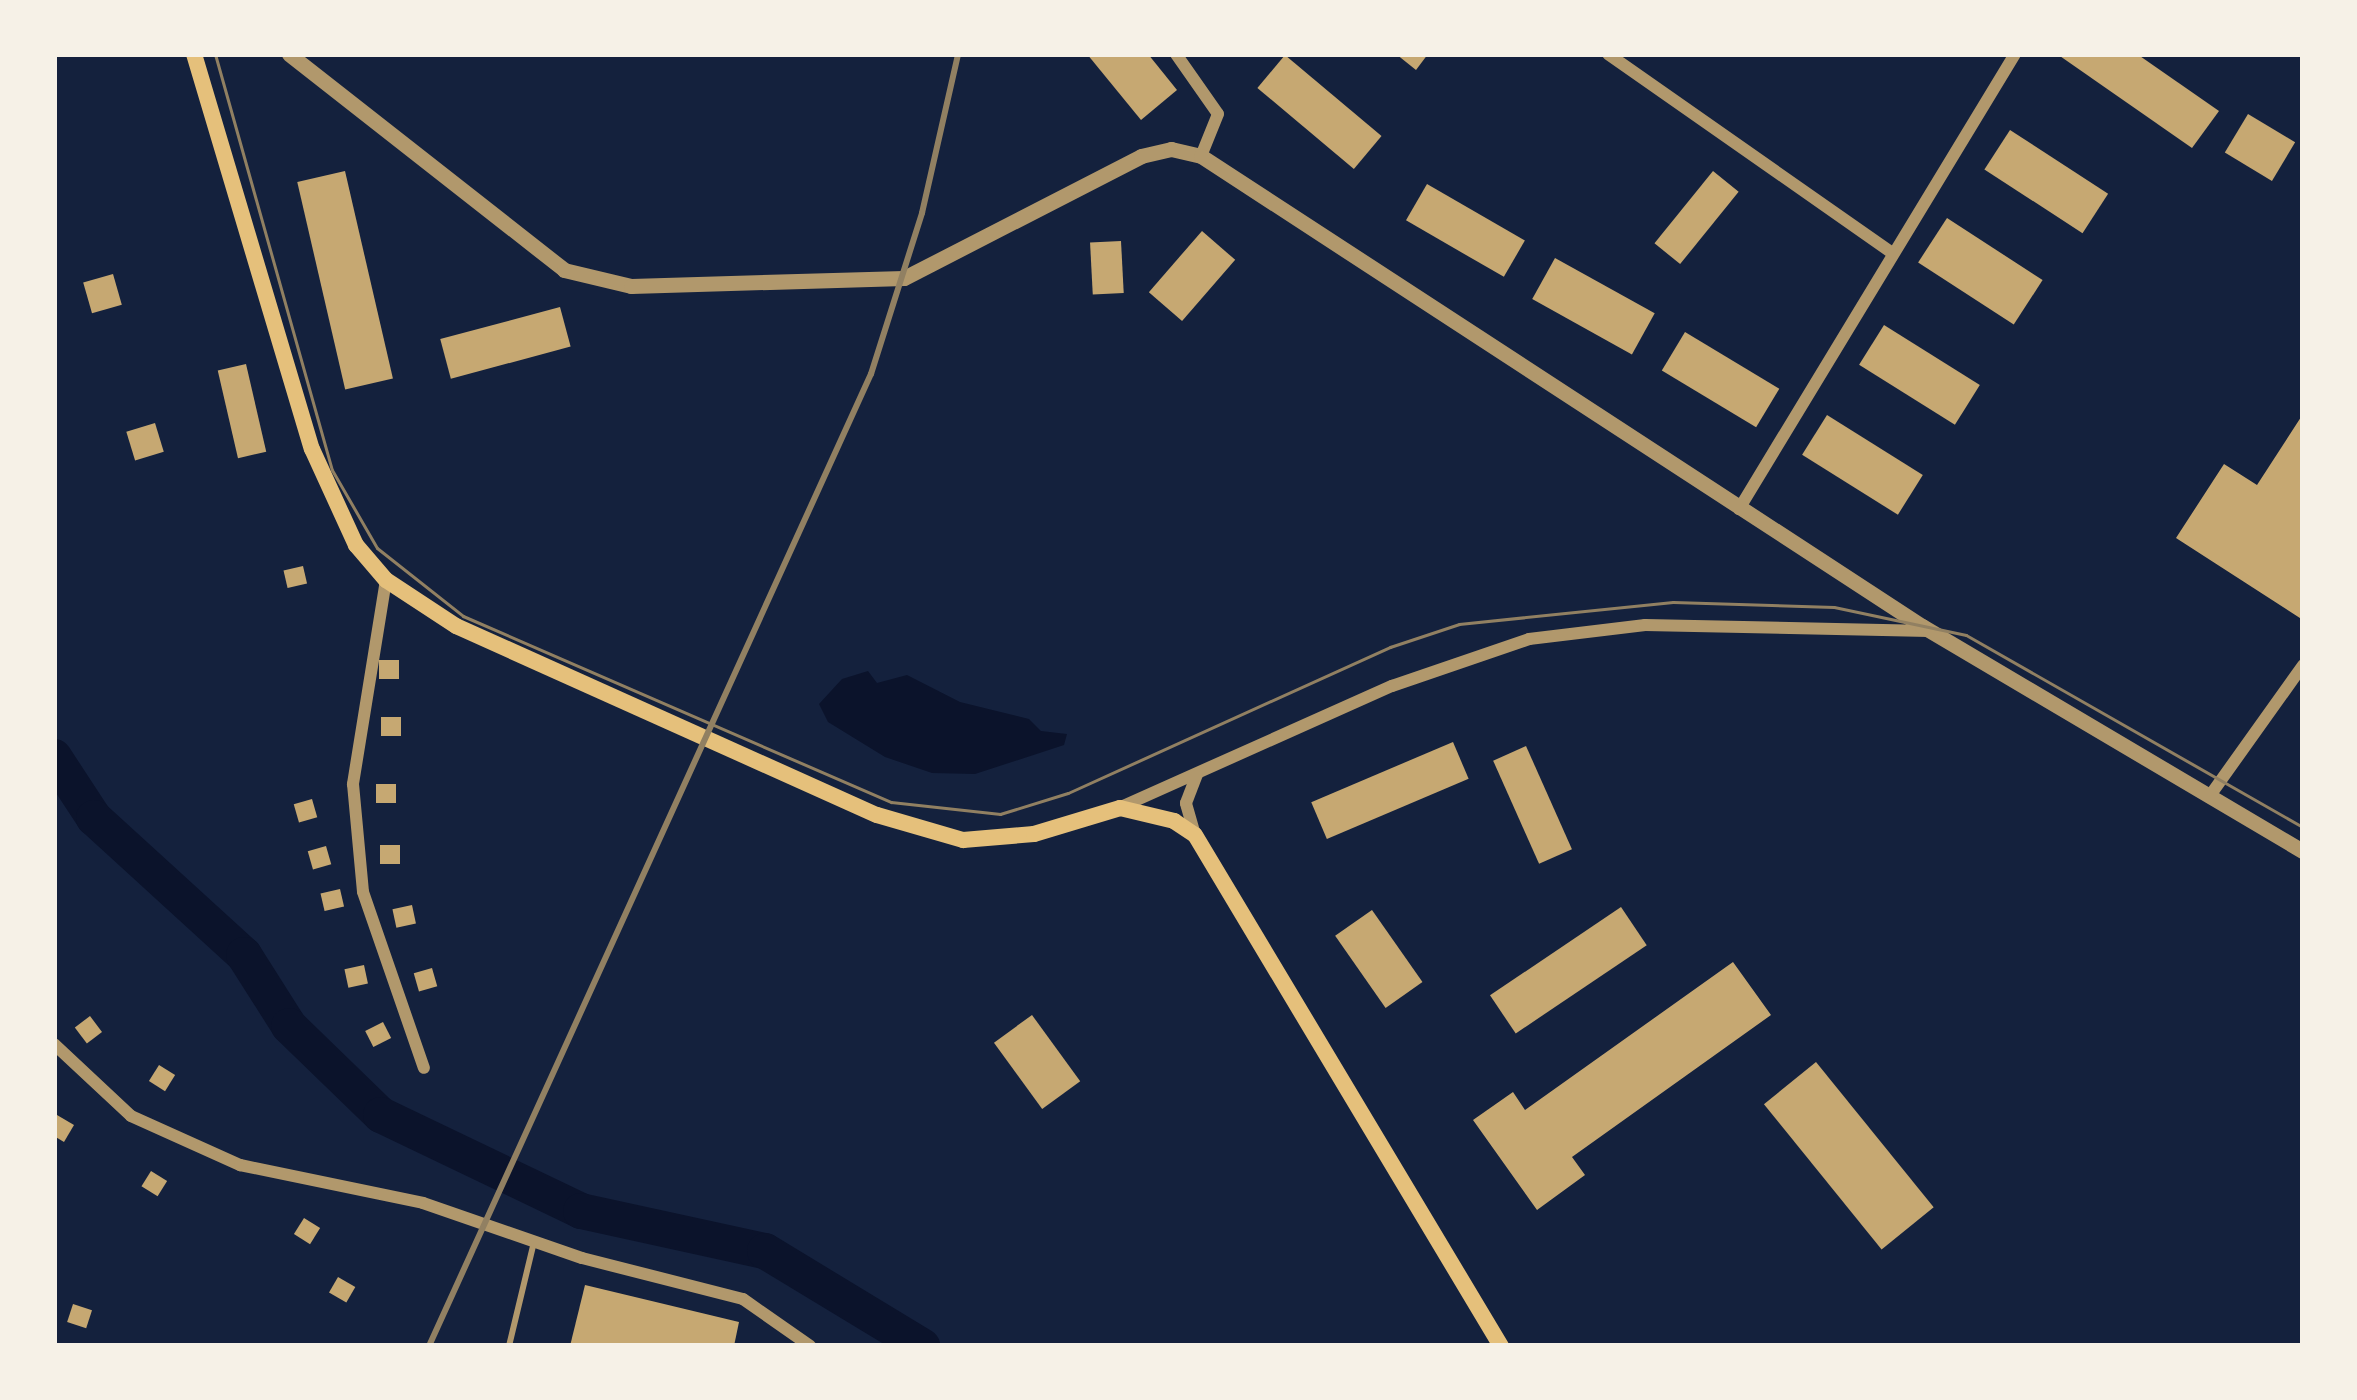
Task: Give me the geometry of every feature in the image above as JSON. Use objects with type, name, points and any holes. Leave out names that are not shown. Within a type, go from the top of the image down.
[{"type":"main road","points":[[194,54],[312,449],[356,544],[386,580],[456,626],[878,815],[963,840],[1034,834],[1120,808],[1174,821],[1195,835],[1501,1346]]},
{"type":"street","points":[[290,54],[564,270],[631,286],[904,278],[1141,157],[1172,149],[1201,156],[1930,632],[2303,851]]},
{"type":"street","points":[[1176,54],[1218,114],[1201,156]]},
{"type":"street","points":[[1608,54],[1892,254]]},
{"type":"street","points":[[1738,509],[2015,54]]},
{"type":"street","points":[[386,580],[353,784],[364,892],[424,1068]]},
{"type":"street","points":[[1120,808],[1392,686],[1529,639],[1645,625],[1930,632]]},
{"type":"street","points":[[2209,797],[2303,665]]},
{"type":"street","points":[[1195,835],[1186,803],[1197,774]]},
{"type":"street","points":[[54,1044],[131,1116],[240,1166],[423,1203],[534,1242],[743,1299],[810,1346]]},
{"type":"lane","points":[[508,1346],[534,1242]]},
{"type":"water","points":[[868,671],[877,683],[907,675],[960,702],[1029,719],[1041,731],[1067,734],[1064,745],[975,774],[932,773],[885,757],[828,722],[819,704],[842,679]]},
{"type":"building","points":[[1087,54],[1148,54],[1177,90],[1141,120]]},
{"type":"building","points":[[1396,54],[1428,54],[1416,70]]},
{"type":"building","points":[[2057,54],[2137,54],[2219,111],[2192,148]]},
{"type":"building","points":[[1285,55],[1382,136],[1354,169],[1257,88]]},
{"type":"building","points":[[2248,114],[2295,142],[2272,181],[2225,153]]},
{"type":"building","points":[[2010,130],[2108,194],[2083,233],[1984,169]]},
{"type":"building","points":[[345,171],[393,379],[345,390],[297,182]]},
{"type":"building","points":[[1713,171],[1739,192],[1680,264],[1654,243]]},
{"type":"building","points":[[1427,184],[1525,240],[1504,277],[1406,220]]},
{"type":"building","points":[[1947,218],[2043,280],[2014,325],[1918,262]]},
{"type":"building","points":[[1202,231],[1235,260],[1182,321],[1149,292]]},
{"type":"building","points":[[1121,241],[1124,293],[1093,295],[1090,243]]},
{"type":"building","points":[[1555,258],[1655,313],[1632,354],[1532,299]]},
{"type":"building","points":[[113,274],[122,305],[92,313],[83,283]]},
{"type":"building","points":[[560,307],[571,347],[451,379],[440,339]]},
{"type":"building","points":[[1884,325],[1980,385],[1955,425],[1859,365]]},
{"type":"building","points":[[1685,332],[1779,389],[1756,427],[1662,371]]},
{"type":"building","points":[[246,364],[266,452],[238,458],[218,371]]},
{"type":"building","points":[[2303,414],[2303,620],[2176,538],[2224,464],[2257,485]]},
{"type":"building","points":[[1827,415],[1923,475],[1898,515],[1802,455]]},
{"type":"building","points":[[155,423],[164,452],[135,460],[126,432]]},
{"type":"building","points":[[303,566],[307,584],[288,588],[284,570]]},
{"type":"building","points":[[379,660],[399,660],[399,679],[379,679]]},
{"type":"building","points":[[381,717],[401,717],[401,736],[381,736]]},
{"type":"building","points":[[1453,742],[1469,779],[1327,839],[1311,802]]},
{"type":"building","points":[[1526,746],[1572,849],[1539,864],[1493,761]]},
{"type":"building","points":[[376,784],[396,784],[396,803],[376,803]]},
{"type":"building","points":[[312,799],[317,817],[299,823],[294,804]]},
{"type":"building","points":[[380,845],[400,845],[400,864],[380,864]]},
{"type":"building","points":[[326,846],[331,864],[313,870],[308,851]]},
{"type":"building","points":[[340,889],[344,907],[325,911],[321,893]]},
{"type":"building","points":[[412,905],[416,924],[396,928],[392,909]]},
{"type":"building","points":[[1621,907],[1647,945],[1516,1033],[1490,995]]},
{"type":"building","points":[[1372,910],[1422,982],[1386,1008],[1335,936]]},
{"type":"building","points":[[1733,962],[1771,1015],[1572,1157],[1585,1175],[1537,1210],[1473,1120],[1513,1092],[1525,1110]]},
{"type":"building","points":[[364,965],[368,984],[348,988],[344,969]]},
{"type":"building","points":[[432,968],[437,986],[419,992],[414,973]]},
{"type":"building","points":[[1032,1015],[1080,1081],[1042,1109],[994,1043]]},
{"type":"building","points":[[90,1016],[102,1032],[87,1043],[75,1027]]},
{"type":"building","points":[[383,1022],[391,1038],[373,1047],[365,1031]]},
{"type":"building","points":[[1816,1062],[1934,1207],[1882,1249],[1764,1104]]},
{"type":"building","points":[[159,1065],[175,1075],[165,1091],[149,1081]]},
{"type":"building","points":[[57,1115],[74,1125],[64,1142],[54,1136]]},
{"type":"building","points":[[151,1171],[167,1181],[158,1196],[141,1186]]},
{"type":"building","points":[[304,1218],[320,1228],[310,1244],[294,1234]]},
{"type":"building","points":[[338,1277],[355,1287],[346,1303],[329,1293]]},
{"type":"building","points":[[585,1285],[739,1322],[734,1346],[570,1346]]},
{"type":"building","points":[[73,1304],[92,1310],[86,1328],[67,1322]]},
{"type":"waterway","points":[[54,757],[94,818],[244,955],[289,1026],[381,1115],[581,1211],[765,1251],[922,1346]]},
{"type":"tram line","points":[[215,54],[332,470],[377,548],[463,616],[891,802],[1000,814],[1068,793],[1390,647],[1459,624],[1673,602],[1834,607],[1966,635],[2303,827]]},
{"type":"railway","points":[[429,1346],[871,374],[922,213],[958,54]]}]
